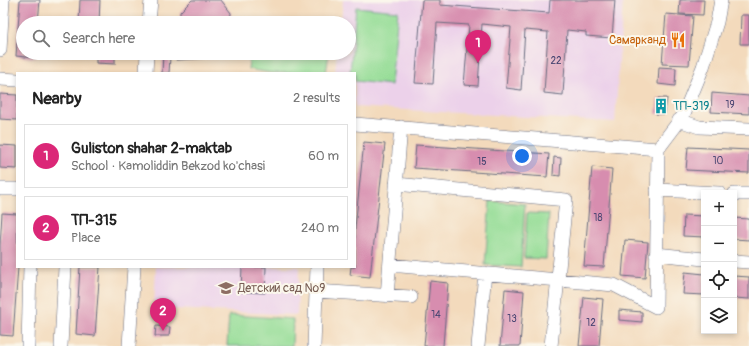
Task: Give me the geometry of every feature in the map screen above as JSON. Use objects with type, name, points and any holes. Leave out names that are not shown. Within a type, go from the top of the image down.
[{"type":"street","points":[[0,50],[3,0]]},
{"type":"street","points":[[150,16],[151,0]]},
{"type":"street","points":[[390,264],[614,285],[656,307],[658,149],[679,120],[703,67],[717,22],[721,0]]},
{"type":"street","points":[[146,72],[147,60]]},
{"type":"street","points":[[0,79],[16,80]]},
{"type":"street","points":[[679,120],[699,127],[749,129]]},
{"type":"street","points":[[356,124],[658,149]]},
{"type":"street","points":[[387,296],[401,127]]},
{"type":"street","points":[[396,184],[566,200],[552,346]]},
{"type":"street","points":[[0,189],[16,190]]},
{"type":"street","points":[[657,190],[701,192]]},
{"type":"street","points":[[737,194],[749,194]]},
{"type":"street","points":[[656,254],[701,258]]},
{"type":"street","points":[[737,261],[749,262]]},
{"type":"street","points":[[28,346],[30,268]]},
{"type":"street","points":[[61,346],[65,268]]},
{"type":"street","points":[[129,346],[134,268]]},
{"type":"street","points":[[314,346],[317,268]]},
{"type":"street","points":[[478,346],[485,273]]},
{"type":"street","points":[[315,291],[411,297]]},
{"type":"shaded area","points":[[343,0],[623,0],[615,122],[356,107],[356,72],[335,72],[336,60],[356,60],[356,16],[342,16]]},
{"type":"shaded area","name":"Детский сад №9","points":[[156,268],[299,268],[297,315],[154,308]]},
{"type":"green space","points":[[356,7],[398,11],[391,85],[356,81],[356,72],[350,72],[351,60],[356,60]]},
{"type":"green space","points":[[249,60],[328,60],[326,72],[265,72],[248,69]]},
{"type":"green space","points":[[490,201],[525,204],[521,267],[485,265]]},
{"type":"green space","points":[[527,213],[549,214],[546,259],[524,258]]},
{"type":"green space","points":[[229,315],[293,319],[292,346],[227,346]]},
{"type":"building","points":[[20,0],[40,0],[39,16],[19,16]]},
{"type":"building","points":[[80,0],[100,0],[99,16],[79,16]]},
{"type":"building","points":[[192,0],[221,0],[231,13],[231,16],[180,16],[180,12]]},
{"type":"building","points":[[422,0],[440,0],[440,5],[549,13],[550,0],[615,0],[612,38],[586,36],[586,32],[567,30],[563,95],[544,93],[548,32],[525,30],[521,90],[506,88],[511,27],[482,24],[478,86],[464,85],[469,25],[437,23],[433,84],[415,83]]},
{"type":"building","points":[[680,0],[704,0],[703,15],[679,14]]},
{"type":"building","name":"Самарканд","points":[[666,14],[693,16],[689,65],[662,64]]},
{"type":"building","points":[[741,15],[749,15],[749,44],[740,44]]},
{"type":"building","points":[[96,60],[115,60],[115,64],[96,63]]},
{"type":"building","points":[[163,60],[170,60],[169,72],[162,72]]},
{"type":"building","points":[[659,67],[676,68],[675,86],[658,84]]},
{"type":"building","points":[[712,93],[749,96],[749,114],[711,112]]},
{"type":"building","points":[[0,94],[16,95],[16,120],[0,119]]},
{"type":"building","name":"ТП-319","points":[[658,98],[667,98],[665,114],[656,114]]},
{"type":"building","points":[[364,142],[385,144],[370,277],[350,275],[351,268],[356,268],[356,218]]},
{"type":"building","points":[[0,145],[16,146],[16,169],[0,168]]},
{"type":"building","points":[[416,145],[549,154],[547,177],[414,168]]},
{"type":"building","points":[[688,147],[749,150],[749,173],[686,170]]},
{"type":"building","points":[[554,157],[561,158],[560,176],[553,175]]},
{"type":"building","points":[[592,167],[612,169],[604,267],[584,266]]},
{"type":"building","points":[[2,213],[16,214],[16,268],[18,268],[13,336],[0,335],[0,246]]},
{"type":"building","points":[[684,215],[701,216],[701,237],[683,236]]},
{"type":"building","points":[[737,218],[749,219],[749,240],[737,239]]},
{"type":"building","points":[[625,240],[648,242],[645,278],[622,276]]},
{"type":"building","points":[[80,268],[100,268],[95,336],[76,334]]},
{"type":"building","points":[[242,268],[266,268],[265,293],[241,292]]},
{"type":"building","points":[[685,272],[701,274],[701,295],[683,294]]},
{"type":"building","points":[[737,276],[749,277],[749,299],[737,298]]},
{"type":"building","points":[[430,281],[448,283],[443,346],[424,346]]},
{"type":"building","points":[[505,289],[524,291],[520,346],[500,346]]},
{"type":"building","points":[[584,297],[603,299],[599,346],[579,346]]},
{"type":"building","points":[[619,310],[642,312],[642,322],[619,320]]},
{"type":"building","points":[[156,326],[170,327],[169,336],[155,336]]},
{"type":"place","name":"Самарканд","points":[[678,40]]},
{"type":"place","name":"Guliston shahar 2-maktab","points":[[478,63]]},
{"type":"place","name":"ТП-319","points":[[661,106]]},
{"type":"place","name":"Детский сад №9","points":[[226,288]]},
{"type":"place","name":"ТП-315","points":[[163,331]]}]
